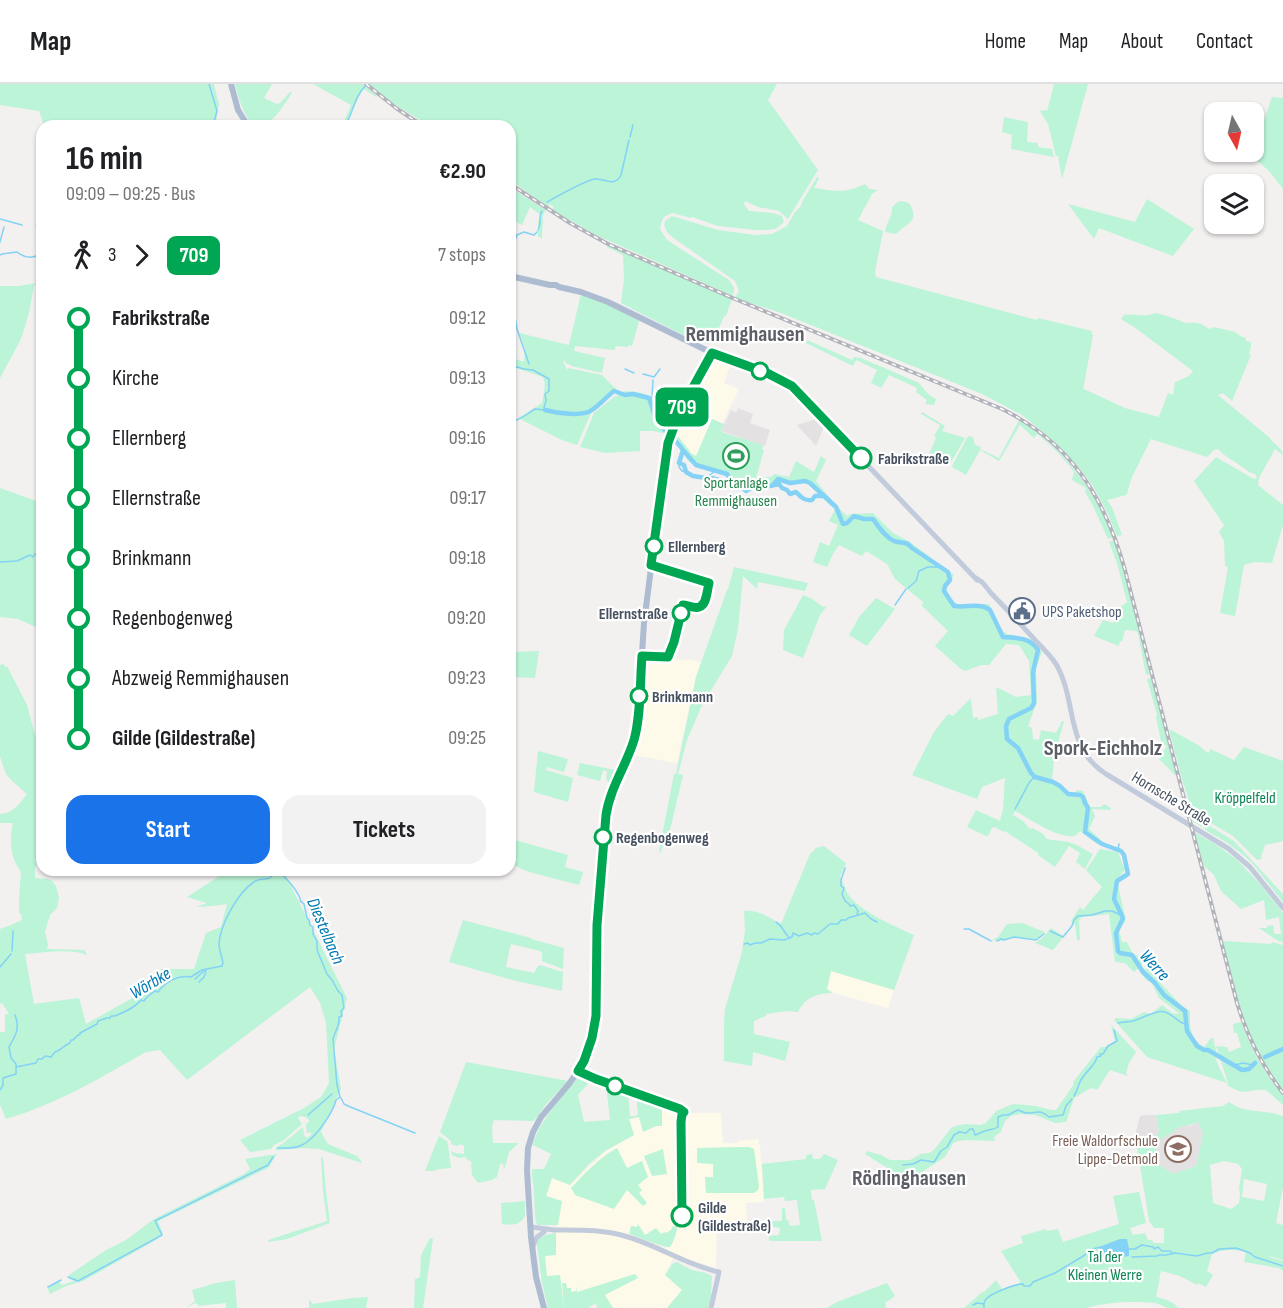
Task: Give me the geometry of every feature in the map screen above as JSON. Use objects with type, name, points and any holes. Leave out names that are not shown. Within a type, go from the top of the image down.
[{"type":"main road","points":[[231,84],[238,110],[244,120]]},
{"type":"main road","points":[[516,277],[556,285],[605,300],[709,352],[680,411],[666,450],[643,634],[635,737],[609,798],[605,819],[597,925],[595,1026],[581,1066],[541,1117],[530,1142],[527,1158],[532,1248],[544,1308]]},
{"type":"main road","points":[[685,340],[702,353],[705,363]]},
{"type":"main road","name":"Hornsche Straße","points":[[709,352],[778,378],[792,386],[1046,651],[1056,664],[1065,686],[1078,740],[1084,753],[1093,764],[1229,849],[1250,867],[1283,908]]},
{"type":"main road","points":[[531,1230],[587,1230],[622,1235],[695,1265],[719,1272],[711,1308]]},
{"type":"main road","points":[[531,1230],[544,1232]]},
{"type":"main road","points":[[532,1248],[537,1237],[551,1230]]},
{"type":"shaded area","points":[[714,360],[731,364],[724,383],[739,389],[722,423],[712,419],[696,457],[674,431]]},
{"type":"shaded area","points":[[738,408],[753,414],[750,423],[770,430],[765,446],[721,431],[731,410],[736,413]]},
{"type":"shaded area","points":[[816,419],[824,427],[816,446],[797,425]]},
{"type":"shaded area","name":"Brinkmann","points":[[647,658],[701,662],[677,763],[632,755],[641,718],[644,660]]},
{"type":"shaded area","points":[[831,971],[894,990],[888,1008],[827,990]]},
{"type":"shaded area","points":[[662,1107],[687,1113],[721,1113],[723,1143],[758,1139],[764,1202],[746,1203],[747,1221],[717,1221],[716,1268],[675,1255],[665,1275],[682,1290],[667,1308],[613,1308],[603,1293],[570,1308],[564,1308],[560,1276],[547,1277],[545,1256],[556,1255],[556,1233],[562,1201],[546,1196],[552,1178],[570,1185],[606,1151],[634,1135],[629,1119],[639,1117],[643,1132],[656,1126],[662,1126]],"holes":[[[617,1149],[627,1168],[641,1161],[638,1185],[606,1154]],[[677,1199],[679,1200],[679,1219],[671,1246],[665,1248],[630,1234],[631,1226],[637,1227],[645,1235],[666,1233],[671,1230],[675,1227]]]},
{"type":"shaded area","points":[[1156,1115],[1159,1132],[1152,1139],[1136,1141],[1140,1116]]},
{"type":"shaded area","name":"Freie Waldorfschule Lippe-Detmold","points":[[1198,1122],[1203,1134],[1196,1166],[1173,1174],[1155,1162],[1157,1146],[1162,1137],[1176,1128]]},
{"type":"green space","points":[[0,84],[214,84],[219,105],[216,120],[42,120],[39,111],[0,105]]},
{"type":"green space","points":[[235,84],[272,84],[264,98],[277,104],[290,92],[292,93],[272,120],[249,120]]},
{"type":"green space","points":[[313,84],[363,84],[377,96],[364,89],[349,120],[345,120],[351,105]]},
{"type":"green space","points":[[368,84],[777,84],[768,100],[818,170],[788,219],[779,211],[758,207],[745,201],[744,204],[749,211],[782,216],[784,222],[776,229],[756,230],[718,226],[672,213],[664,217],[660,229],[667,240],[729,280],[734,288],[733,296],[596,235],[552,210],[554,207],[550,204],[548,207],[516,184],[516,120],[420,120]]},
{"type":"green space","points":[[1054,84],[1088,84],[1062,179],[1048,124],[1040,111],[1047,111]]},
{"type":"green space","points":[[1272,97],[1283,98],[1283,189],[1259,162],[1264,162],[1264,120]]},
{"type":"green space","points":[[1004,117],[1028,122],[1027,142],[1038,143],[1038,147],[1052,149],[1054,157],[1011,149],[1012,135],[1002,132]]},
{"type":"green space","points":[[817,177],[819,178],[814,188],[834,191],[865,184],[869,189],[878,190],[872,194],[858,220],[883,231],[876,277],[1037,320],[1038,318],[1092,331],[1083,390],[1125,408],[1159,417],[1168,393],[1173,395],[1175,382],[1189,376],[1193,371],[1121,319],[1124,315],[1155,313],[1185,323],[1199,323],[1210,329],[1214,327],[1235,332],[1245,337],[1246,341],[1251,342],[1249,354],[1251,355],[1232,401],[1223,393],[1218,395],[1270,438],[1282,452],[1283,455],[1275,449],[1259,478],[1258,485],[1283,505],[1283,525],[1272,563],[1254,562],[1244,565],[1235,616],[1220,613],[1228,567],[1225,566],[1224,541],[1219,532],[1224,525],[1194,481],[1216,457],[1254,479],[1257,478],[1255,474],[1218,449],[1207,457],[1151,439],[1131,479],[1127,494],[1107,500],[1112,507],[1122,535],[1117,536],[1093,486],[1080,469],[1049,437],[1022,415],[982,394],[781,313],[735,298],[739,291],[735,281],[672,237],[665,228],[665,221],[672,216],[718,230],[755,235],[772,234],[787,226]]},
{"type":"green space","points":[[516,191],[546,210],[543,215],[542,238],[538,237],[538,222],[542,216],[530,207],[522,225],[516,222]]},
{"type":"green space","points":[[1147,199],[1194,229],[1173,256],[1099,228],[1094,239],[1068,204],[1135,222]]},
{"type":"green space","points":[[901,201],[909,203],[912,209],[911,222],[896,234],[885,232],[892,207]]},
{"type":"green space","points":[[608,245],[732,299],[716,335],[708,344],[683,335],[621,303],[624,279],[623,255],[607,247]]},
{"type":"green space","points":[[36,283],[21,339],[0,378],[0,286]]},
{"type":"green space","points":[[581,294],[639,321],[632,346],[616,346],[614,350],[575,346],[574,351],[605,358],[602,373],[571,366],[563,361],[567,370],[568,368],[602,375],[621,392],[638,392],[653,398],[664,425],[670,429],[667,434],[640,431],[640,451],[605,453],[580,447],[594,413],[618,396],[613,392],[592,411],[577,445],[518,418],[542,403],[545,387],[543,377],[516,368],[516,359],[524,362],[525,349],[519,333],[569,345]]},
{"type":"green space","points":[[807,340],[852,360],[854,357],[861,358],[919,383],[928,394],[936,399],[934,405],[925,404],[927,400],[916,392],[917,388],[889,375],[881,388],[871,383],[877,370],[856,360],[853,366],[806,343]]},
{"type":"green space","points":[[922,412],[945,426],[942,431],[965,438],[950,464],[929,454],[940,425],[921,414]]},
{"type":"green space","points":[[712,419],[724,424],[721,432],[763,445],[764,450],[756,478],[771,477],[774,474],[789,477],[796,461],[814,472],[821,456],[826,460],[816,481],[835,504],[832,507],[808,484],[778,479],[771,488],[750,487],[750,482],[747,480],[737,487],[731,484],[725,474],[691,463],[686,457],[685,449],[673,436],[674,431],[696,456]]},
{"type":"green space","points":[[1019,420],[1050,444],[1076,471],[1096,502],[1114,537],[1108,539],[1085,492],[1086,488],[1072,480],[1074,472],[1066,462],[1037,434],[1034,438],[1020,425],[999,461],[980,450],[966,475],[952,467],[968,436],[973,437],[975,445],[981,447],[980,449],[999,458]]},
{"type":"green space","points":[[0,488],[36,501],[36,627],[18,619],[0,617]]},
{"type":"green space","points":[[837,506],[847,516],[873,513],[893,533],[910,542],[954,575],[946,589],[953,601],[958,604],[989,604],[1001,630],[1032,641],[1042,652],[1036,668],[1037,702],[1028,726],[1032,728],[1033,739],[1039,740],[1041,730],[1056,733],[1064,721],[1053,761],[1052,779],[1068,791],[1075,793],[1077,790],[1083,791],[1090,807],[1101,807],[1104,804],[1111,808],[1110,810],[1092,809],[1095,816],[1089,829],[1100,839],[1097,844],[1080,831],[1075,836],[1067,836],[1044,828],[1015,811],[1013,815],[1047,839],[1065,841],[1093,854],[1085,869],[1076,862],[1080,853],[1069,846],[1055,867],[1005,831],[994,827],[986,836],[967,827],[976,810],[1000,821],[1005,778],[982,787],[977,799],[912,775],[934,732],[948,714],[953,716],[971,698],[973,718],[978,717],[978,720],[998,714],[996,687],[1016,697],[1031,695],[1029,661],[1019,645],[1006,644],[989,665],[981,665],[965,671],[935,646],[948,631],[922,606],[923,602],[895,579],[887,564],[866,551],[862,556],[839,545],[827,567],[813,562],[820,542],[829,546],[838,525],[829,521]]},
{"type":"green space","points":[[1114,540],[1119,550],[1151,674],[1146,675],[1136,631],[1125,630],[1119,646],[1094,636],[1103,620],[1113,623],[1118,609],[1127,602],[1109,542]]},
{"type":"green space","points":[[734,567],[808,583],[805,591],[758,582],[757,589],[743,576],[738,629],[732,656],[702,705],[687,740],[678,774],[683,775],[671,826],[660,853],[674,774],[676,774],[696,677]]},
{"type":"green space","points":[[803,595],[823,607],[827,606],[820,615],[803,658],[783,650],[784,630]]},
{"type":"green space","points":[[876,598],[895,609],[867,646],[849,635],[859,617]]},
{"type":"green space","points":[[539,651],[535,678],[516,677],[516,652]]},
{"type":"green space","points":[[0,665],[7,666],[27,705],[36,737],[35,878],[52,881],[59,898],[57,908],[50,915],[45,932],[47,949],[84,950],[87,954],[65,951],[25,954],[34,1004],[79,998],[86,1024],[168,978],[160,969],[194,969],[206,933],[221,927],[227,904],[196,907],[207,903],[187,897],[220,876],[286,876],[347,998],[334,1049],[341,1089],[321,1132],[328,1144],[357,1156],[362,1163],[319,1149],[276,1150],[275,1148],[303,1127],[307,1138],[312,1134],[309,1132],[307,1134],[306,1124],[310,1121],[306,1117],[300,1116],[298,1118],[302,1124],[271,1149],[250,1152],[240,1140],[304,1108],[321,1097],[329,1083],[326,1023],[320,1003],[310,987],[187,1080],[160,1050],[146,1052],[61,1098],[6,1119],[0,1105],[0,1032],[5,1032],[5,1014],[9,1014],[2,1003],[0,1004],[0,929],[22,920],[19,913],[21,872],[11,849],[13,823],[0,823],[0,814],[12,810],[27,794],[6,774],[0,757]]},
{"type":"green space","points":[[1151,678],[1177,777],[1159,759],[1167,747],[1161,741],[1157,715],[1147,679]]},
{"type":"green space","name":"Kröppelfeld","points":[[1169,729],[1209,753],[1210,749],[1234,760],[1244,747],[1283,761],[1283,841],[1265,845],[1262,859],[1257,860],[1233,836],[1192,810]]},
{"type":"green space","points":[[538,751],[568,759],[564,772],[547,767],[546,770],[573,778],[568,802],[534,792]]},
{"type":"green space","points":[[580,763],[615,770],[610,784],[606,779],[607,771],[603,770],[600,781],[577,775]]},
{"type":"green space","name":"Kröppelfeld","points":[[1190,814],[1234,841],[1283,894],[1283,902],[1252,863],[1226,842],[1192,821]]},
{"type":"green space","name":"Kröppelfeld","points":[[1194,832],[1236,859],[1260,884],[1283,913],[1283,942],[1259,928],[1273,925],[1274,934],[1281,934],[1279,917],[1266,920],[1264,900],[1241,909],[1221,891],[1214,875],[1204,866]]},
{"type":"green space","points":[[516,840],[568,855],[565,867],[583,872],[579,885],[529,872],[516,866]]},
{"type":"green space","points":[[824,846],[846,863],[840,876],[853,900],[878,918],[914,935],[894,990],[831,971],[827,989],[833,993],[813,997],[804,1003],[798,1012],[766,1014],[754,1021],[754,1034],[790,1042],[785,1061],[753,1052],[752,1066],[724,1061],[725,1009],[742,952],[745,931],[744,911],[759,913],[781,924],[810,854],[816,848]]},
{"type":"green space","points":[[1100,849],[1118,852],[1125,870],[1115,882],[1117,881],[1125,916],[1125,922],[1119,930],[1122,942],[1127,942],[1134,956],[1138,955],[1144,963],[1134,972],[1125,963],[1115,962],[1109,914],[1082,917],[1079,920],[1080,940],[1077,940],[1075,923],[1053,950],[1035,943],[1051,928],[1063,936],[1074,923],[1071,921],[1080,907],[1083,910],[1102,887],[1086,870]]},
{"type":"green space","points":[[463,920],[564,948],[563,969],[542,961],[540,951],[511,944],[506,966],[534,973],[540,965],[563,972],[562,991],[449,962]]},
{"type":"green space","points":[[1022,923],[1045,932],[1035,939],[1013,937],[998,941],[992,940],[998,937],[1007,924]]},
{"type":"green space","points":[[1223,941],[1271,944],[1272,942],[1283,945],[1283,1090],[1261,1056],[1244,1019]]},
{"type":"green space","points":[[1147,968],[1181,1005],[1190,1011],[1191,1031],[1195,1039],[1204,1047],[1213,1038],[1217,1054],[1208,1049],[1215,1056],[1227,1083],[1147,1057],[1114,1020],[1116,1018],[1131,1019],[1144,1012],[1151,1014],[1162,1005],[1172,1013],[1180,1014],[1159,998],[1152,983],[1146,980],[1140,972]]},
{"type":"green space","points":[[1241,1022],[1259,1060],[1283,1095],[1283,1105],[1266,1090],[1243,1092],[1227,1085],[1216,1046],[1227,1047],[1229,1052],[1241,1047],[1237,1033],[1234,1033],[1233,1024]]},
{"type":"green space","points":[[1111,1025],[1136,1052],[1129,1063],[1126,1073],[1128,1076],[1110,1070],[1097,1090],[1091,1088],[1074,1098],[1066,1122],[1055,1123],[1035,1115],[1011,1116],[1005,1121],[1001,1132],[994,1137],[995,1141],[954,1142],[945,1157],[910,1182],[865,1154],[867,1151],[890,1160],[910,1160],[934,1150],[952,1127],[965,1124],[981,1125],[986,1123],[996,1111],[1013,1104],[1056,1110],[1074,1084],[1073,1082],[1101,1047],[1115,1041]]},
{"type":"green space","points":[[466,1062],[568,1081],[534,1121],[494,1120],[493,1143],[519,1143],[509,1152],[504,1170],[503,1163],[500,1164],[497,1177],[478,1183],[472,1175],[471,1161],[466,1157],[459,1158],[452,1155],[451,1151],[464,1154],[464,1146],[451,1144],[451,1141],[440,1132]]},
{"type":"green space","points":[[581,1076],[592,1079],[578,1095],[584,1122],[610,1120],[606,1085],[628,1093],[630,1116],[638,1114],[637,1098],[662,1107],[662,1126],[656,1126],[643,1132],[639,1117],[629,1119],[634,1135],[605,1151],[589,1164],[570,1185],[552,1178],[546,1196],[562,1201],[558,1225],[537,1225],[532,1169],[544,1169],[551,1154],[533,1145],[546,1117]]},
{"type":"green space","name":"Tal der Kleinen Werre","points":[[1229,1102],[1248,1110],[1283,1116],[1283,1187],[1276,1223],[1283,1225],[1283,1260],[1269,1257],[1283,1261],[1283,1271],[1279,1268],[1244,1262],[1246,1252],[1225,1250],[1212,1254],[1207,1271],[1213,1275],[1206,1287],[1161,1271],[1156,1297],[1171,1302],[1178,1308],[1139,1302],[1112,1303],[1087,1308],[964,1308],[996,1280],[1002,1289],[1020,1283],[1001,1251],[1023,1243],[1021,1236],[1046,1229],[1047,1231],[1058,1229],[1063,1242],[1119,1224],[1113,1196],[1139,1192],[1146,1223],[1130,1228],[1133,1235],[1145,1233],[1148,1240],[1154,1243],[1164,1243],[1164,1228],[1154,1228],[1149,1221],[1136,1141],[1157,1135],[1159,1132],[1156,1115],[1223,1106]],"holes":[[[1198,1122],[1203,1134],[1196,1166],[1173,1174],[1155,1162],[1158,1143],[1164,1137],[1174,1132],[1176,1128]],[[1224,1161],[1238,1164],[1242,1169],[1239,1203],[1231,1209],[1213,1203],[1210,1165]],[[1244,1179],[1267,1184],[1264,1201],[1242,1197]]]},
{"type":"green space","points":[[439,1136],[447,1141],[451,1168],[425,1171]]},
{"type":"green space","points":[[749,1147],[754,1149],[758,1190],[754,1193],[706,1193],[705,1177],[713,1177],[713,1164],[697,1163],[697,1148]]},
{"type":"green space","points":[[617,1148],[627,1168],[642,1161],[648,1177],[638,1185],[642,1190],[639,1193],[647,1203],[643,1206],[627,1190],[614,1209],[575,1195],[571,1188],[598,1161]]},
{"type":"green space","points":[[663,1149],[667,1174],[652,1176],[644,1156]]},
{"type":"green space","points":[[277,1154],[268,1168],[158,1221],[163,1234],[156,1240],[83,1281],[50,1294],[47,1287],[58,1281],[62,1285],[74,1281],[69,1275],[106,1250],[126,1240],[154,1219],[244,1174],[250,1169],[245,1159]]},
{"type":"green space","points":[[812,1154],[813,1159],[820,1159],[824,1154],[838,1160],[825,1189],[811,1190],[822,1241],[769,1241],[769,1236],[779,1235],[780,1228],[768,1226],[768,1221],[782,1221],[782,1208],[785,1208],[786,1220],[790,1226],[800,1225],[797,1200],[785,1201],[784,1197],[764,1199],[762,1164],[806,1159],[806,1155]]},
{"type":"green space","points":[[321,1157],[323,1157],[330,1223],[287,1239],[269,1242],[268,1240],[327,1221]]},
{"type":"green space","points":[[677,1199],[679,1200],[678,1225],[670,1247],[629,1234],[631,1226],[637,1227],[638,1224],[645,1235],[656,1228],[661,1234],[671,1230],[675,1226]]},
{"type":"green space","points":[[525,1201],[525,1216],[520,1222],[502,1224],[501,1203]]},
{"type":"green space","points":[[556,1233],[556,1255],[545,1256],[547,1276],[560,1275],[564,1308],[548,1308],[537,1244],[538,1239]]},
{"type":"green space","points":[[430,1238],[433,1239],[423,1308],[414,1308],[415,1279],[420,1277],[421,1255]]},
{"type":"green space","points":[[677,1262],[692,1270],[712,1276],[712,1295],[708,1308],[667,1308],[682,1290],[665,1275],[672,1264]]},
{"type":"green space","points":[[635,1274],[638,1278],[605,1295],[613,1308],[597,1308],[596,1303],[588,1308],[564,1307],[562,1283],[566,1283],[567,1288],[571,1288],[571,1292],[576,1291],[576,1286],[577,1292]]},
{"type":"green space","points":[[235,1280],[237,1308],[226,1308],[226,1303],[198,1306],[195,1303],[186,1308],[195,1301],[192,1290]]},
{"type":"green space","points":[[887,1283],[895,1296],[885,1303],[886,1308],[827,1308],[837,1302]]},
{"type":"green space","points":[[368,1297],[366,1308],[309,1308],[309,1299],[313,1304]]},
{"type":"water","points":[[1120,1239],[1127,1239],[1129,1256],[1109,1259],[1102,1256],[1099,1247]]},
{"type":"waterway","name":"Werre","points":[[209,84],[217,111],[215,120]]},
{"type":"waterway","points":[[348,120],[366,85]]},
{"type":"waterway","points":[[630,137],[633,125]]},
{"type":"waterway","points":[[547,202],[591,180],[616,181],[621,175],[629,140]]},
{"type":"waterway","points":[[538,230],[542,211]]},
{"type":"waterway","points":[[0,219],[22,225]]},
{"type":"waterway","points":[[0,242],[4,227]]},
{"type":"waterway","points":[[516,238],[524,232],[534,235],[537,232]]},
{"type":"waterway","points":[[0,255],[17,252],[23,256],[36,256]]},
{"type":"waterway","points":[[516,324],[529,364]]},
{"type":"waterway","name":"Werre","points":[[516,367],[533,370],[549,379],[549,391],[545,394],[545,410],[535,409],[516,420]]},
{"type":"waterway","points":[[625,369],[634,373]]},
{"type":"waterway","points":[[643,374],[654,377],[660,369]]},
{"type":"waterway","points":[[650,400],[653,380]]},
{"type":"waterway","name":"Werre","points":[[545,410],[569,414],[588,412],[614,391],[649,398],[654,416],[683,450],[679,463],[684,465],[686,472],[693,476],[709,480],[712,478],[719,480],[722,485],[743,488],[746,491],[757,484],[770,486],[779,484],[790,494],[796,492],[807,500],[812,500],[815,496],[824,496]]},
{"type":"waterway","name":"Werre","points":[[683,450],[696,465],[727,474],[733,484],[746,480],[757,484]]},
{"type":"waterway","name":"Werre","points":[[679,461],[679,467],[686,472]]},
{"type":"waterway","name":"Werre","points":[[708,476],[717,470]]},
{"type":"waterway","name":"Werre","points":[[702,477],[707,476],[711,479]]},
{"type":"waterway","name":"Werre","points":[[773,485],[778,479],[790,483],[805,481],[810,483],[836,507],[843,524],[854,516],[873,519],[882,532],[891,539],[908,544],[948,572],[950,580],[944,591],[954,606],[986,608],[990,610],[1003,637],[1023,639],[1035,646],[1038,650],[1033,672],[1034,703],[1031,708],[1009,719],[1006,726],[1007,739],[1018,748],[1035,777],[1053,782],[1068,794],[1083,797],[1088,808],[1085,832],[1102,844],[1121,851],[1124,855],[1128,874],[1117,881],[1114,899],[1123,918],[1116,933],[1118,951],[1132,955],[1143,972],[1164,995],[1185,1011],[1187,1031],[1197,1046],[1242,1070],[1249,1069],[1255,1063]]},
{"type":"waterway","name":"Werre","points":[[738,484],[741,488]]},
{"type":"waterway","points":[[0,562],[17,561],[30,555],[33,557],[36,554]]},
{"type":"waterway","points":[[908,588],[916,581],[919,571],[928,567],[940,567]]},
{"type":"waterway","points":[[895,605],[906,589]]},
{"type":"waterway","points":[[1015,809],[1034,777]]},
{"type":"waterway","name":"Werre","points":[[1118,849],[1119,844]]},
{"type":"waterway","points":[[845,868],[841,880],[841,886],[844,888],[842,894],[850,906],[854,905],[858,911],[857,915]]},
{"type":"waterway","name":"Wörbke","points":[[0,1090],[3,1078],[16,1074],[16,1067],[36,1063],[38,1059],[45,1056],[51,1057],[98,1021],[129,1010],[173,980],[191,977],[202,970],[222,966],[220,936],[231,910],[248,887],[257,880],[272,876]]},
{"type":"waterway","name":"Diestelbach","points":[[278,1148],[296,1147],[307,1142],[323,1125],[336,1100],[340,1097],[333,1039],[339,1017],[342,1016],[341,1011],[344,1008],[342,995],[327,974],[317,950],[317,941],[313,934],[313,927],[307,918],[304,904],[300,901],[293,886],[283,876]]},
{"type":"waterway","points":[[1050,931],[1063,937],[1078,916],[1105,911],[1112,911],[1123,916]]},
{"type":"waterway","points":[[744,944],[761,943],[770,939],[784,940],[792,937],[793,933],[799,936],[807,933],[818,934],[830,924],[838,924],[841,920],[865,913],[877,922]]},
{"type":"waterway","points":[[776,922],[789,937]]},
{"type":"waterway","points":[[964,929],[969,929],[991,941]]},
{"type":"waterway","points":[[12,951],[13,931]]},
{"type":"waterway","points":[[997,941],[1014,937],[1036,940],[1044,934]]},
{"type":"waterway","points":[[0,967],[11,954]]},
{"type":"waterway","name":"Wörbke","points":[[195,979],[205,970]]},
{"type":"waterway","points":[[199,982],[206,971]]},
{"type":"waterway","points":[[1118,1023],[1133,1021],[1162,1011],[1186,1023]]},
{"type":"waterway","points":[[15,1015],[16,1031],[9,1047],[11,1058],[16,1066]]},
{"type":"waterway","points":[[1074,1096],[1082,1078],[1097,1057],[1117,1041],[1114,1030]]},
{"type":"waterway","name":"Werre","points":[[1265,1057],[1283,1049]]},
{"type":"waterway","points":[[1235,1065],[1243,1063],[1253,1065]]},
{"type":"waterway","points":[[308,1115],[332,1094]]},
{"type":"waterway","points":[[341,1098],[348,1106],[415,1133]]},
{"type":"waterway","points":[[903,1165],[921,1160],[934,1162],[954,1135],[959,1132],[966,1133],[970,1129],[973,1129],[975,1135],[995,1129],[998,1127],[998,1117],[1018,1110],[1026,1113],[1041,1112],[1049,1117],[1063,1115],[1072,1099]]},
{"type":"waterway","name":"Diestelbach","points":[[68,1277],[78,1281],[162,1235],[155,1221],[268,1165],[273,1157]]},
{"type":"waterway","points":[[1128,1249],[1135,1249],[1142,1245],[1154,1249],[1158,1247],[1162,1251],[1173,1253]]},
{"type":"waterway","points":[[984,1308],[985,1300],[993,1294],[1019,1284],[1030,1286],[1033,1282],[1055,1273],[1085,1255],[1089,1250],[1100,1247]]},
{"type":"waterway","points":[[1132,1257],[1175,1253],[1197,1256],[1219,1249],[1236,1248],[1283,1266]]},
{"type":"waterway","name":"Diestelbach","points":[[48,1287],[61,1280]]},
{"type":"waterway","points":[[973,1305],[984,1304]]},
{"type":"railway","points":[[366,84],[414,120]]},
{"type":"railway","points":[[516,188],[570,223],[608,244],[1002,409],[1048,438],[1066,456],[1082,475],[1095,496],[1117,544],[1237,1003],[1256,1050],[1283,1093]]},
{"type":"bus line","name":"709","points":[[682,1216],[681,1122],[684,1112],[578,1071],[592,1038],[596,1016],[597,925],[606,815],[609,798],[635,737],[642,656],[668,657],[683,605],[696,608],[701,606],[705,600],[709,583],[651,565],[665,455],[674,424],[712,353],[767,373],[792,386],[861,458]]},
{"type":"place","name":"Sportanlage Remmighausen","points":[[736,456]]},
{"type":"place","name":"Fabrikstraße","points":[[861,458]]},
{"type":"place","name":"Ellernberg","points":[[654,546]]},
{"type":"place","name":"UPS Paketshop","points":[[1022,611]]},
{"type":"place","name":"Ellernstraße","points":[[681,613]]},
{"type":"place","name":"Brinkmann","points":[[639,696]]},
{"type":"place","name":"Regenbogenweg","points":[[603,837]]},
{"type":"place","name":"Freie Waldorfschule Lippe-Detmold","points":[[1178,1149]]},
{"type":"place","name":"Gilde (Gildestraße)","points":[[682,1216]]},
{"type":"district","name":"Remmighausen","points":[[745,333]]},
{"type":"district","name":"Spork-Eichholz","points":[[1103,747]]},
{"type":"district","name":"Rödlinghausen","points":[[909,1177]]}]
